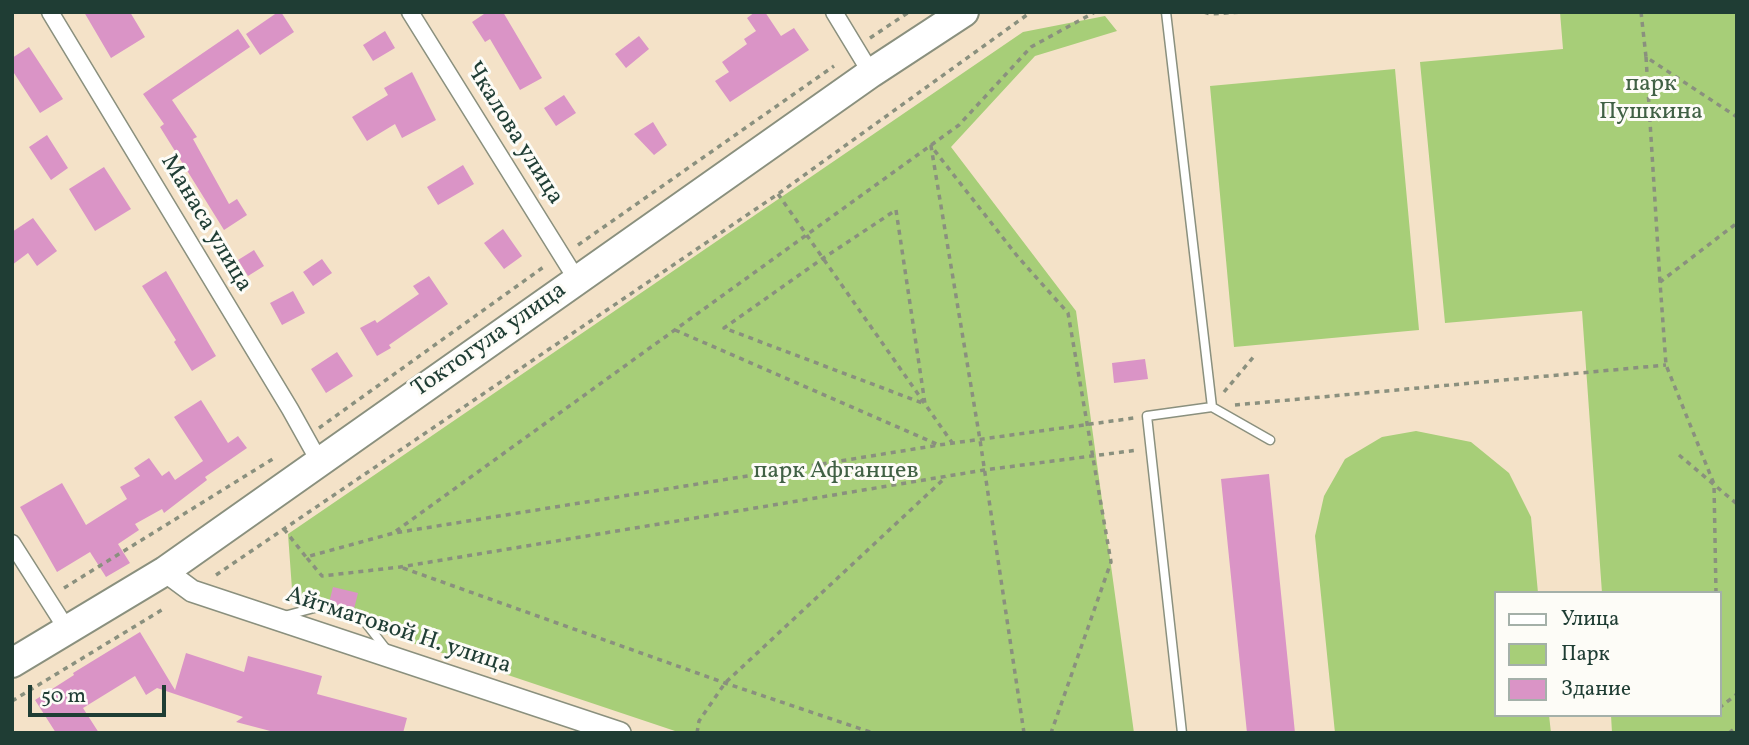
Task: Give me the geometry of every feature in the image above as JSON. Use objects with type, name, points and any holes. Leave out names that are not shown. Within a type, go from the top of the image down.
[{"type":"highway","name":"Токтогула улица","points":[[12,663],[166,571],[871,73],[964,12]]},
{"type":"main road","name":"Айтматовой Н. улица","points":[[166,571],[192,591],[620,733]]},
{"type":"street","name":"Манаса улица","points":[[50,12],[319,461]]},
{"type":"street","name":"Чкалова улица","points":[[410,12],[577,280]]},
{"type":"street","points":[[834,12],[871,73]]},
{"type":"street","points":[[12,543],[68,631]]},
{"type":"lane","points":[[1166,12],[1212,407]]},
{"type":"lane","points":[[1182,733],[1147,416],[1212,407],[1270,440]]},
{"type":"path","points":[[862,43],[909,12]]},
{"type":"path","points":[[216,575],[778,194],[1031,12]]},
{"type":"path","points":[[394,533],[932,146],[959,125],[1031,47],[1095,12]]},
{"type":"path","points":[[1204,12],[1242,12]]},
{"type":"path","points":[[1493,12],[1519,12]]},
{"type":"path","points":[[1642,12],[1666,365],[1714,484],[1716,591]]},
{"type":"path","points":[[1646,57],[1737,117]]},
{"type":"path","points":[[578,245],[834,66]]},
{"type":"path","points":[[932,146],[1018,257],[1068,313],[1111,562],[1051,733]]},
{"type":"path","points":[[932,146],[1024,733]]},
{"type":"path","points":[[778,194],[953,444]]},
{"type":"path","points":[[896,210],[925,404],[724,328],[896,210]]},
{"type":"path","points":[[1660,282],[1737,223]]},
{"type":"path","points":[[315,430],[545,266]]},
{"type":"path","points":[[675,330],[939,445]]},
{"type":"path","points":[[1212,407],[1255,355]]},
{"type":"path","points":[[1212,407],[1666,365]]},
{"type":"path","points":[[306,557],[394,533],[939,445],[1147,416]]},
{"type":"path","points":[[284,528],[322,576],[400,567],[984,470],[1151,448]]},
{"type":"path","points":[[1679,454],[1737,504]]},
{"type":"path","points":[[64,588],[276,457]]},
{"type":"path","points":[[697,733],[699,721],[724,683],[948,476]]},
{"type":"path","points":[[400,567],[724,683],[873,733]]},
{"type":"path","points":[[12,701],[165,608]]},
{"type":"path","points":[[1721,706],[1737,694]]},
{"type":"path","points":[[1729,733],[1737,727]]},
{"type":"green space","name":"парк Пушкина","points":[[1560,12],[1737,12],[1737,733],[1612,733],[1611,717],[1721,717],[1721,591],[1602,591],[1582,311],[1445,323],[1420,62],[1563,49]]},
{"type":"green space","name":"парк Афганцев","points":[[1105,16],[1117,31],[1035,56],[951,147],[1076,311],[1134,733],[681,733],[293,603],[288,534],[1023,32]]},
{"type":"green space","points":[[1395,69],[1419,330],[1234,347],[1210,86]]},
{"type":"green space","points":[[1416,431],[1471,442],[1509,473],[1531,517],[1538,591],[1494,591],[1494,717],[1549,717],[1551,733],[1335,733],[1315,536],[1324,496],[1345,459],[1382,437]]},
{"type":"building","points":[[84,12],[130,12],[145,37],[111,58]]},
{"type":"building","points":[[281,12],[294,32],[260,55],[246,34]]},
{"type":"building","points":[[487,12],[503,12],[542,78],[520,90],[490,39],[485,42],[472,22]]},
{"type":"building","points":[[755,12],[765,12],[781,36],[794,28],[809,50],[730,102],[715,81],[729,72],[722,62],[747,44],[744,39],[756,31],[747,18]]},
{"type":"building","points":[[238,29],[250,47],[172,100],[197,137],[193,139],[229,204],[237,199],[247,215],[224,230],[160,127],[164,124],[143,94]]},
{"type":"building","points":[[385,31],[395,48],[373,61],[363,45]]},
{"type":"building","points":[[639,36],[649,49],[626,68],[615,54]]},
{"type":"building","points":[[29,47],[63,99],[40,113],[12,70],[12,58]]},
{"type":"building","points":[[412,72],[436,120],[402,138],[395,124],[367,141],[352,117],[388,95],[384,88]]},
{"type":"building","points":[[564,95],[576,113],[556,126],[544,108]]},
{"type":"building","points":[[653,122],[667,145],[654,155],[634,134]]},
{"type":"building","points":[[47,135],[68,168],[51,180],[29,147]]},
{"type":"building","points":[[463,165],[474,184],[438,205],[427,187]]},
{"type":"building","points":[[104,167],[131,209],[95,231],[69,189]]},
{"type":"building","points":[[33,218],[57,251],[37,266],[28,253],[12,265],[12,232]]},
{"type":"building","points":[[503,229],[522,256],[504,269],[484,243]]},
{"type":"building","points":[[254,250],[264,266],[248,276],[238,260]]},
{"type":"building","points":[[322,259],[332,273],[313,286],[303,272]]},
{"type":"building","points":[[166,271],[216,356],[192,371],[142,286]]},
{"type":"building","points":[[429,276],[448,304],[377,356],[360,328],[375,320],[377,323],[419,294],[413,286]]},
{"type":"building","points":[[293,291],[305,313],[282,325],[270,303]]},
{"type":"building","points":[[337,352],[353,376],[326,393],[311,369]]},
{"type":"building","points":[[1145,359],[1148,379],[1114,383],[1112,363]]},
{"type":"building","points":[[201,400],[228,443],[238,436],[247,448],[205,477],[207,480],[164,513],[162,509],[135,524],[139,530],[118,544],[130,563],[106,577],[90,552],[57,572],[20,507],[62,483],[86,525],[127,499],[120,487],[140,476],[134,468],[149,458],[162,476],[169,471],[175,480],[203,461],[174,417]]},
{"type":"building","points":[[1269,474],[1295,733],[1247,733],[1221,479]]},
{"type":"building","points":[[333,587],[358,593],[354,609],[329,603]]},
{"type":"building","points":[[140,632],[175,690],[186,653],[244,672],[248,656],[322,676],[317,694],[407,718],[403,733],[278,733],[236,722],[243,717],[157,688],[146,695],[135,676],[83,708],[99,733],[56,733],[35,700]]}]
